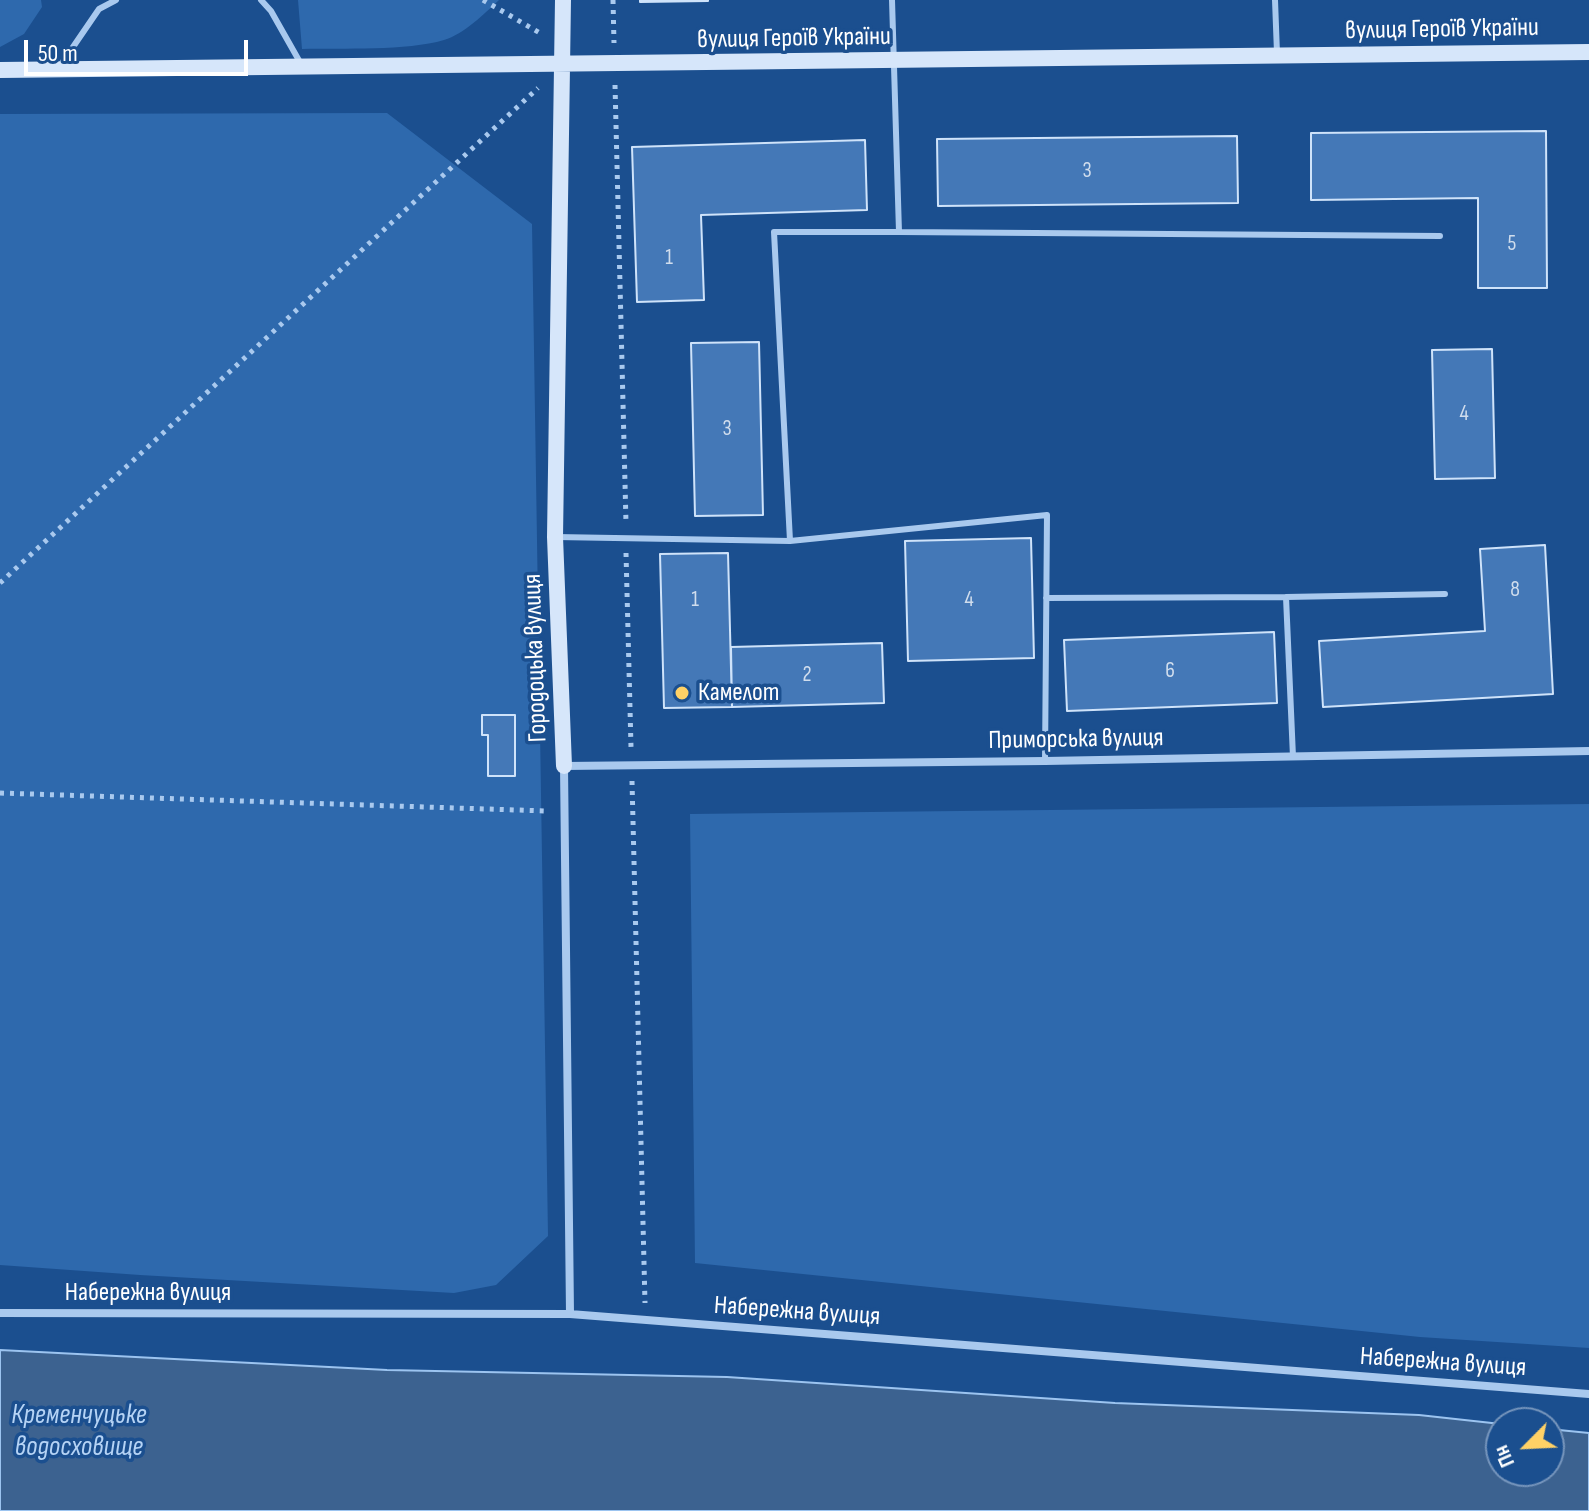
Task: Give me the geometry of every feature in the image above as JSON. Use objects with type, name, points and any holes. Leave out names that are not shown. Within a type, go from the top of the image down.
[{"type":"main road","name":"Городоцька вулиця","points":[[563,0],[555,537],[564,766]]},
{"type":"main road","name":"вулиця Героїв України","points":[[0,70],[1589,52]]},
{"type":"street","name":"Приморська вулиця","points":[[564,766],[1589,751]]},
{"type":"street","name":"Городоцька вулиця","points":[[564,766],[570,1314]]},
{"type":"street","name":"Набережна вулиця","points":[[0,1313],[570,1314],[1589,1394]]},
{"type":"lane","points":[[57,70],[99,9],[116,0]]},
{"type":"lane","points":[[261,0],[271,11],[303,68]]},
{"type":"lane","points":[[892,0],[899,232]]},
{"type":"lane","points":[[1275,0],[1277,57]]},
{"type":"lane","points":[[790,541],[774,232],[1440,236]]},
{"type":"lane","points":[[555,537],[790,541],[1047,515],[1045,761]]},
{"type":"lane","points":[[1046,598],[1445,594]]},
{"type":"lane","points":[[1286,597],[1293,757]]},
{"type":"path","points":[[613,0],[645,1320]]},
{"type":"path","points":[[0,583],[563,65]]},
{"type":"path","points":[[0,793],[565,812]]},
{"type":"shaded area","points":[[0,0],[41,0],[42,7],[24,34],[0,47]]},
{"type":"shaded area","points":[[298,0],[499,0],[466,28],[429,44],[302,49]]},
{"type":"shaded area","points":[[387,113],[532,224],[548,1236],[496,1285],[454,1293],[0,1265],[0,114]]},
{"type":"shaded area","points":[[1589,804],[1589,1348],[1420,1337],[695,1263],[690,814]]},
{"type":"water","name":"Кременчуцьке водосховище","points":[[0,1350],[387,1370],[727,1377],[1115,1403],[1419,1415],[1485,1422],[1485,1487],[1565,1487],[1565,1431],[1589,1433],[1589,1511],[0,1511]]},
{"type":"building","points":[[708,0],[708,1],[640,2]]},
{"type":"building","points":[[1546,131],[1547,288],[1478,288],[1478,198],[1311,200],[1311,133]]},
{"type":"building","points":[[1237,136],[1238,203],[938,206],[937,139]]},
{"type":"building","points":[[865,140],[867,210],[701,215],[704,300],[637,302],[632,147]]},
{"type":"building","points":[[759,342],[763,515],[695,516],[691,343]]},
{"type":"building","points":[[1492,349],[1495,478],[1435,479],[1432,350]]},
{"type":"building","points":[[1031,538],[1034,658],[908,661],[905,541]]},
{"type":"building","points":[[1545,545],[1553,694],[1323,707],[1319,641],[1485,631],[1480,549]]},
{"type":"building","points":[[728,553],[732,707],[664,708],[660,554]]},
{"type":"building","points":[[1274,632],[1277,703],[1067,711],[1064,640]]},
{"type":"building","points":[[882,643],[884,703],[732,707],[731,647]]},
{"type":"building","points":[[482,715],[515,715],[515,776],[488,776],[488,735],[482,735]]},
{"type":"place","name":"Камелот","points":[[682,693]]}]
